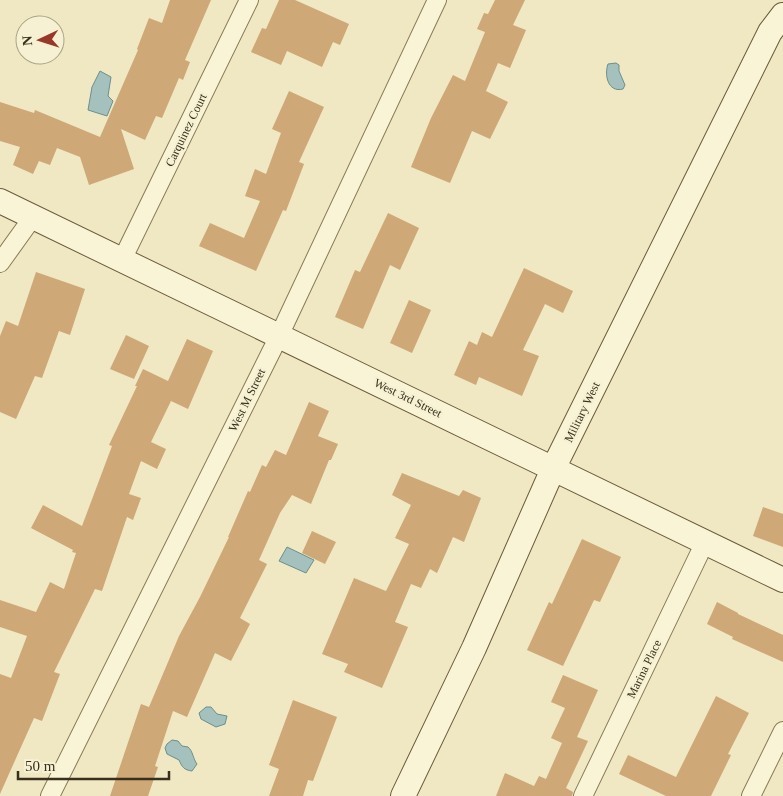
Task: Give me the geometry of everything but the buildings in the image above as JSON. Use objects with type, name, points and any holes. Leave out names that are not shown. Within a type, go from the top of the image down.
[{"type":"main road","name":"Military West","points":[[403,796],[474,648],[553,469],[776,24],[774,0]]},
{"type":"main road","name":"West 3rd Street","points":[[0,201],[783,580]]},
{"type":"street","name":"Carquinez Court","points":[[122,260],[249,0]]},
{"type":"street","name":"West M Street","points":[[50,796],[279,336],[437,0]]},
{"type":"street","points":[[0,263],[33,217]]},
{"type":"street","name":"Marina Place","points":[[583,796],[705,542]]},
{"type":"street","points":[[751,796],[783,731]]},
{"type":"water","points":[[616,63],[619,65],[619,71],[625,85],[623,89],[618,90],[611,86],[607,78],[608,64]]},
{"type":"water","points":[[100,71],[111,77],[108,96],[113,101],[107,116],[88,110],[92,87]]},
{"type":"water","points":[[287,547],[314,560],[306,573],[279,561]]},
{"type":"water","points":[[206,707],[211,707],[217,714],[227,716],[225,724],[216,727],[201,719],[199,713]]},
{"type":"water","points":[[172,740],[178,741],[182,746],[188,747],[191,751],[197,764],[192,771],[185,769],[179,760],[167,754],[165,748]]}]
